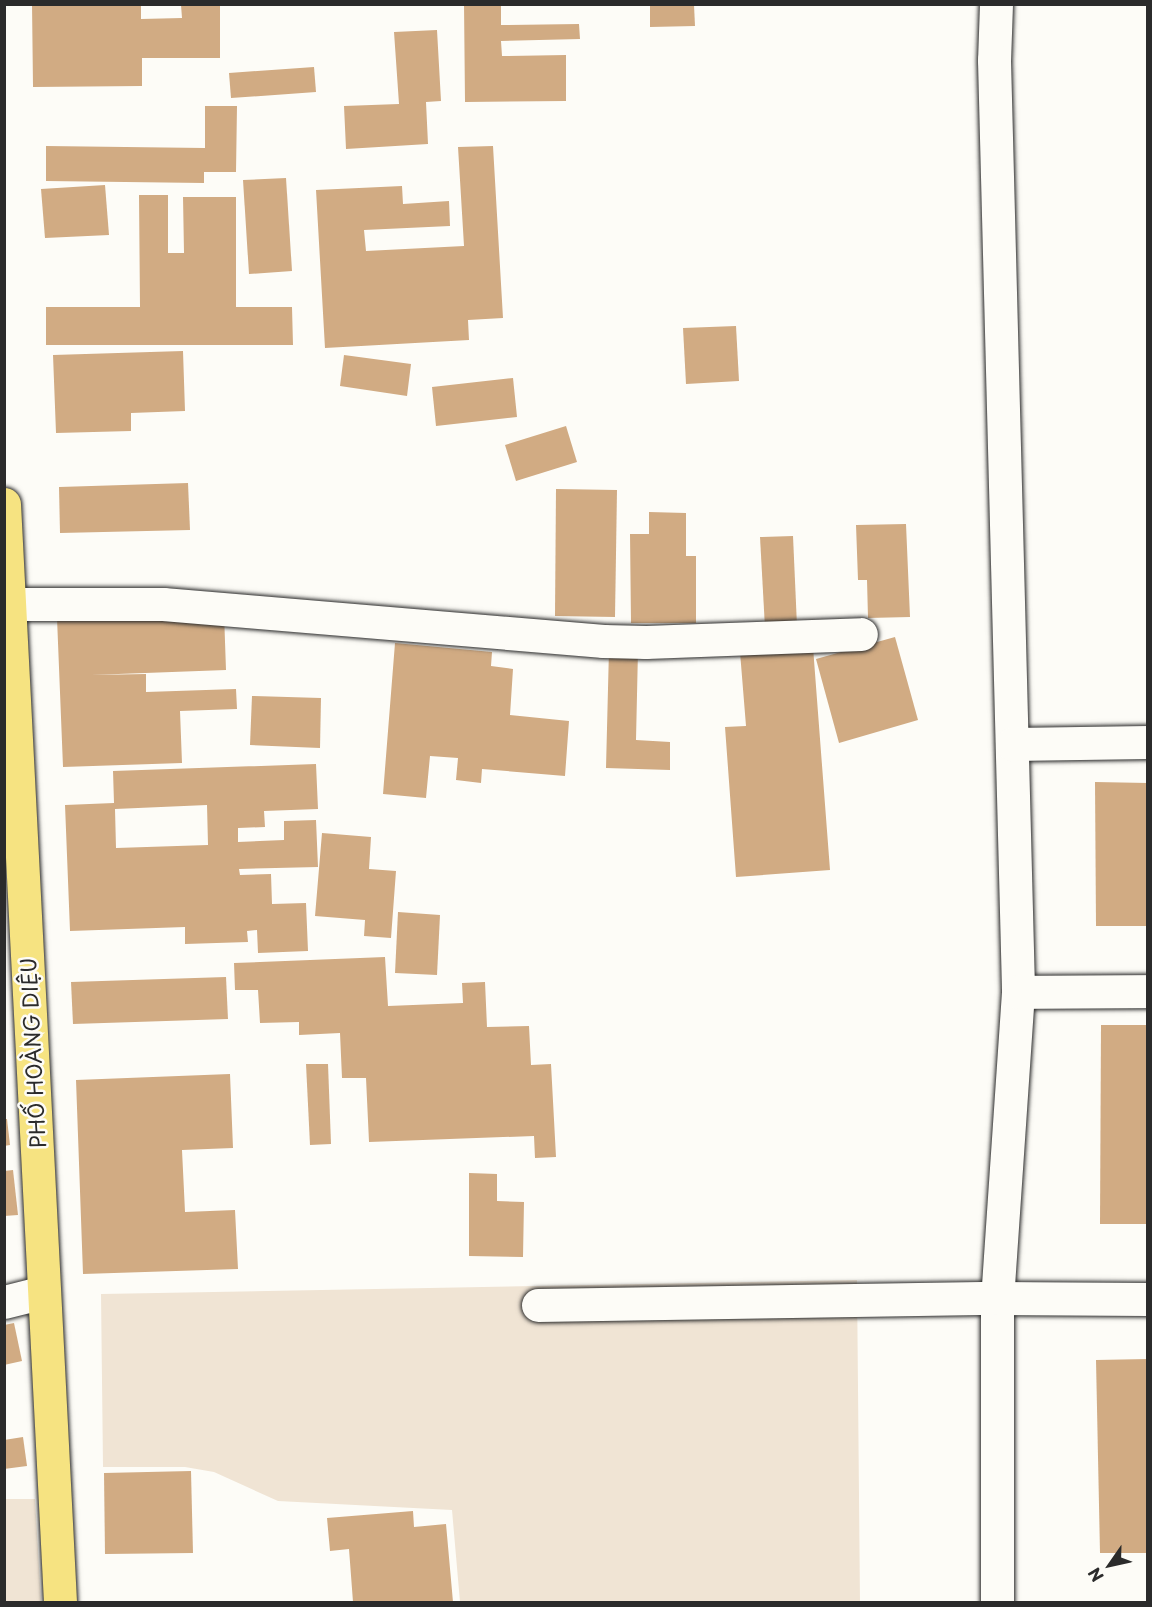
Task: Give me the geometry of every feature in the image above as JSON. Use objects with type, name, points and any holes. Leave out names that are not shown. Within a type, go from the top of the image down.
[{"type":"main road","name":"PHỐ HOÀNG DIỆU","points":[[4,504],[60,1602]]},
{"type":"street","points":[[996,4],[994,60],[1018,992],[997,1298],[997,1602]]},
{"type":"street","points":[[10,603],[163,604],[603,641],[646,642],[861,634]]},
{"type":"street","points":[[1011,744],[1148,742]]},
{"type":"street","points":[[1018,992],[1148,991]]},
{"type":"street","points":[[4,1302],[44,1292]]},
{"type":"street","points":[[538,1305],[997,1298],[1148,1299]]},
{"type":"shaded area","points":[[857,1280],[860,1602],[460,1602],[452,1510],[278,1501],[214,1472],[185,1467],[103,1467],[101,1294]]},
{"type":"shaded area","points":[[5,1499],[35,1499],[41,1602],[5,1602]]},
{"type":"building","points":[[32,4],[141,4],[141,19],[182,18],[181,5],[220,5],[220,58],[142,58],[142,86],[33,87]]},
{"type":"building","points":[[464,4],[501,4],[501,25],[579,24],[580,39],[501,41],[502,56],[566,55],[566,101],[465,102]]},
{"type":"building","points":[[650,5],[694,5],[695,26],[650,27]]},
{"type":"building","points":[[437,30],[441,101],[426,102],[428,144],[346,149],[344,106],[399,104],[394,32]]},
{"type":"building","points":[[314,67],[316,92],[231,98],[229,73]]},
{"type":"building","points":[[205,106],[237,106],[236,172],[204,172],[204,183],[46,181],[46,146],[205,148]]},
{"type":"building","points":[[493,146],[503,318],[468,320],[469,340],[325,348],[316,190],[402,186],[403,204],[449,201],[450,226],[364,230],[366,251],[464,246],[458,147]]},
{"type":"building","points":[[286,178],[292,271],[249,274],[243,180]]},
{"type":"building","points":[[105,185],[109,235],[45,238],[41,189]]},
{"type":"building","points":[[139,195],[168,195],[168,253],[184,253],[183,197],[236,197],[236,307],[292,307],[293,345],[46,345],[46,307],[140,307]]},
{"type":"building","points":[[736,326],[739,381],[686,384],[683,328]]},
{"type":"building","points":[[183,351],[185,411],[131,413],[131,431],[56,433],[53,355]]},
{"type":"building","points":[[344,355],[411,364],[407,396],[340,386]]},
{"type":"building","points":[[513,378],[517,417],[436,426],[432,387]]},
{"type":"building","points":[[566,426],[577,462],[516,481],[505,445]]},
{"type":"building","points":[[188,483],[190,530],[60,533],[59,487]]},
{"type":"building","points":[[556,489],[617,490],[615,617],[555,616]]},
{"type":"building","points":[[649,512],[686,513],[686,556],[696,556],[696,623],[631,623],[630,534],[649,534]]},
{"type":"building","points":[[906,524],[910,617],[868,618],[867,580],[858,580],[856,525]]},
{"type":"building","points":[[793,536],[797,626],[765,628],[760,537]]},
{"type":"building","points":[[224,613],[226,670],[91,675],[146,674],[146,692],[236,689],[237,709],[180,711],[182,763],[63,767],[57,618]]},
{"type":"building","points":[[895,637],[918,720],[839,743],[816,659]]},
{"type":"building","points":[[395,643],[492,652],[491,666],[513,669],[510,715],[569,721],[565,776],[482,769],[481,783],[456,780],[458,758],[430,756],[426,798],[383,794]]},
{"type":"building","points":[[813,647],[830,870],[736,877],[725,727],[746,726],[740,652]]},
{"type":"building","points":[[609,649],[638,650],[636,740],[670,742],[670,770],[606,768]]},
{"type":"building","points":[[252,696],[321,698],[320,748],[250,745]]},
{"type":"building","points":[[316,764],[318,809],[264,811],[265,827],[238,828],[238,842],[284,840],[284,821],[316,820],[318,867],[239,869],[240,875],[271,874],[272,904],[306,903],[308,951],[258,953],[257,930],[247,931],[248,942],[185,944],[185,927],[70,931],[65,805],[114,803],[113,771]],"holes":[[[207,805],[208,845],[116,848],[115,809]]]},
{"type":"building","points":[[1095,782],[1148,783],[1148,926],[1096,926]]},
{"type":"building","points":[[322,833],[371,837],[369,869],[396,871],[391,938],[364,936],[365,920],[315,916]]},
{"type":"building","points":[[398,912],[440,915],[437,975],[395,973]]},
{"type":"building","points":[[385,957],[388,1006],[463,1003],[462,983],[485,982],[487,1027],[529,1026],[531,1065],[551,1064],[556,1157],[535,1158],[534,1136],[369,1142],[366,1078],[342,1078],[340,1033],[299,1035],[299,1022],[260,1023],[258,990],[235,990],[234,963]]},
{"type":"building","points":[[226,977],[228,1019],[73,1024],[71,982]]},
{"type":"building","points":[[1101,1025],[1148,1025],[1148,1224],[1100,1224]]},
{"type":"building","points":[[306,1064],[328,1064],[331,1144],[310,1145]]},
{"type":"building","points":[[230,1074],[233,1148],[182,1150],[185,1212],[235,1210],[238,1269],[83,1274],[76,1080]]},
{"type":"building","points":[[4,1119],[7,1119],[10,1145],[4,1146]]},
{"type":"building","points":[[13,1170],[18,1215],[4,1216],[4,1171]]},
{"type":"building","points":[[469,1173],[497,1174],[497,1201],[524,1202],[523,1257],[469,1256]]},
{"type":"building","points":[[14,1323],[22,1361],[4,1365],[4,1325]]},
{"type":"building","points":[[1148,1359],[1148,1553],[1100,1553],[1096,1360]]},
{"type":"building","points":[[23,1437],[27,1466],[4,1469],[4,1440]]},
{"type":"building","points":[[191,1471],[193,1553],[105,1554],[104,1473]]},
{"type":"building","points":[[413,1511],[414,1527],[446,1524],[453,1602],[353,1602],[349,1549],[330,1551],[327,1518]]}]
